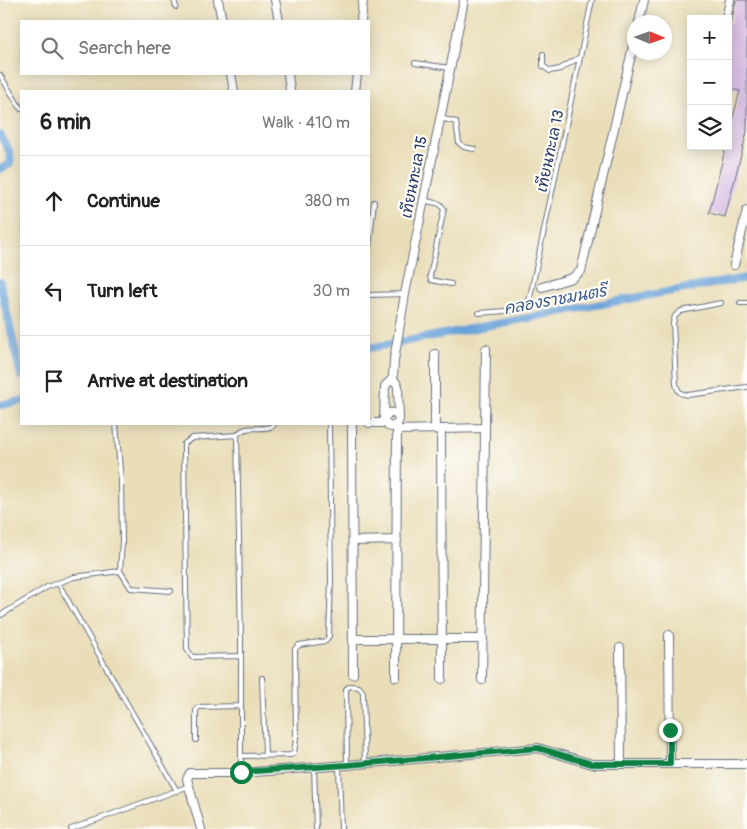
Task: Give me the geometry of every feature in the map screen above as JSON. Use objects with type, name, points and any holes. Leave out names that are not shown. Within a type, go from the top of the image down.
[{"type":"street","points":[[218,0],[222,20]]},
{"type":"street","points":[[275,0],[279,20]]},
{"type":"street","points":[[361,20],[363,0]]},
{"type":"street","name":"เทียนทะเล 15","points":[[393,378],[394,360],[405,294],[464,0]]},
{"type":"street","points":[[641,15],[644,0]]},
{"type":"street","points":[[727,15],[730,0]]},
{"type":"street","points":[[542,287],[572,278],[581,271],[630,60]]},
{"type":"street","points":[[231,75],[234,90]]},
{"type":"street","points":[[288,75],[290,90]]},
{"type":"street","points":[[355,90],[357,75]]},
{"type":"street","points":[[734,265],[747,210]]},
{"type":"street","points":[[482,680],[486,349]]},
{"type":"street","points":[[435,354],[442,679]]},
{"type":"street","points":[[396,677],[397,639],[397,540],[398,424],[398,386],[393,378],[385,386],[385,421],[390,427],[398,424],[438,429],[485,428]]},
{"type":"street","points":[[385,421],[387,414],[392,413],[396,414],[398,424]]},
{"type":"street","points":[[370,423],[385,421]]},
{"type":"street","points":[[352,425],[353,674]]},
{"type":"street","points":[[353,541],[397,540]]},
{"type":"street","points":[[669,635],[670,764]]},
{"type":"street","points":[[353,639],[483,639]]},
{"type":"street","points":[[620,648],[621,764]]},
{"type":"street","points":[[201,829],[187,778],[190,773],[314,768],[538,748],[564,754],[587,763],[747,764]]},
{"type":"lane","points":[[174,0],[176,7]]},
{"type":"lane","name":"เทียนทะเล 13","points":[[479,313],[519,310],[527,306],[592,0]]},
{"type":"lane","points":[[543,54],[544,66],[550,71],[560,69],[580,57]]},
{"type":"lane","points":[[415,63],[450,68]]},
{"type":"lane","points":[[0,75],[20,107]]},
{"type":"lane","points":[[440,118],[456,122],[459,144],[464,148],[474,149]]},
{"type":"lane","points":[[423,200],[440,204],[444,209],[430,276],[431,280],[451,284]]},
{"type":"lane","points":[[370,238],[374,202]]},
{"type":"lane","points":[[370,295],[405,294]]},
{"type":"lane","points":[[721,303],[681,311],[675,316],[673,322],[676,384],[682,394],[688,395],[747,387]]},
{"type":"lane","points":[[740,303],[747,303]]},
{"type":"lane","points":[[116,425],[121,490],[122,542],[120,571],[131,588],[171,590]]},
{"type":"lane","points":[[241,772],[241,656],[236,436],[240,430],[269,428],[274,425]]},
{"type":"lane","points":[[242,756],[291,755],[294,753],[296,738],[295,649],[298,645],[326,641],[329,636],[331,571],[329,425]]},
{"type":"lane","points":[[236,436],[192,438],[184,444],[187,639],[188,652],[192,657],[241,656]]},
{"type":"lane","points":[[1,615],[48,587],[74,577],[120,571]]},
{"type":"lane","points":[[58,583],[177,791]]},
{"type":"lane","points":[[262,678],[265,756]]},
{"type":"lane","points":[[341,829],[346,689],[350,686],[359,687],[363,692],[364,763]]},
{"type":"lane","points":[[196,740],[196,711],[198,707],[240,706]]},
{"type":"lane","points":[[314,768],[316,829]]},
{"type":"lane","points":[[72,829],[189,786]]},
{"type":"building","points":[[736,0],[747,0],[747,132],[725,217],[709,213],[725,150],[732,150],[732,121],[740,91],[732,89],[732,20]]},
{"type":"waterway","points":[[0,135],[8,149],[11,160],[10,164],[0,169]]},
{"type":"waterway","name":"คลองราชมนตรี","points":[[370,348],[747,278]]},
{"type":"waterway","points":[[0,282],[20,372]]},
{"type":"waterway","points":[[0,405],[20,401]]},
{"type":"route","points":[[241,772],[347,765],[538,748],[564,754],[592,764],[670,764],[670,730]]}]
